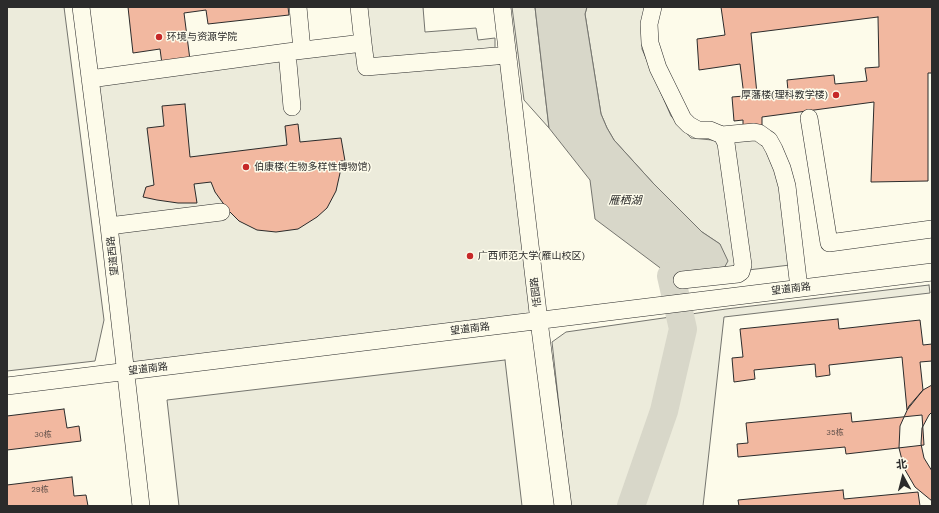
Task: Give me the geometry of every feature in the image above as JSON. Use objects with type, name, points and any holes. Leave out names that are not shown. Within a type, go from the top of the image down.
[{"type":"street","name":"望道西路","points":[[81,7],[109,226],[141,506]]},
{"type":"street","points":[[292,107],[294,51],[298,7]]},
{"type":"street","points":[[359,7],[366,67],[508,55]]},
{"type":"street","name":"恬园路","points":[[502,7],[539,321],[563,506]]},
{"type":"street","points":[[653,7],[649,24],[650,43],[658,68],[683,119],[689,125],[698,130],[710,130],[722,135],[754,132],[759,133],[769,140],[774,149],[782,168],[787,186],[799,288]]},
{"type":"street","points":[[90,79],[363,43]]},
{"type":"street","points":[[809,118],[829,243],[932,230]]},
{"type":"street","points":[[682,280],[738,274],[742,269],[743,265],[726,143],[722,135]]},
{"type":"street","points":[[109,226],[221,212]]},
{"type":"street","name":"望道南路","points":[[7,386],[932,272]]},
{"type":"shaded area","points":[[7,7],[64,7],[104,320],[95,361],[7,371]]},
{"type":"shaded area","points":[[364,7],[423,7],[425,32],[476,28],[478,40],[495,38],[495,52],[370,60]]},
{"type":"shaded area","points":[[512,7],[535,7],[549,128],[524,100]]},
{"type":"shaded area","points":[[587,7],[645,7],[642,49],[671,116],[691,138],[712,140],[747,136],[763,141],[774,157],[784,200],[790,265],[706,275],[720,244],[702,232],[653,183],[614,140],[607,128],[601,114],[585,14]]},
{"type":"shaded area","points":[[363,43],[366,66],[508,55],[539,321],[126,372],[90,79]]},
{"type":"shaded area","points":[[929,285],[930,293],[724,317],[703,506],[570,506],[552,342],[566,332],[726,309]]},
{"type":"shaded area","points":[[505,360],[522,506],[179,506],[167,400]]},
{"type":"water","name":"雁栖湖","points":[[535,7],[587,7],[585,14],[601,114],[607,128],[614,140],[653,183],[702,232],[720,244],[728,261],[723,270],[706,275],[671,276],[595,219],[590,180],[549,128]]},
{"type":"building","name":"环境与资源学院","points":[[128,7],[288,7],[289,15],[208,24],[206,10],[184,13],[190,60],[162,64],[160,49],[133,53]]},
{"type":"building","name":"厚藩楼(理科教学楼)","points":[[721,7],[932,7],[932,73],[928,73],[928,181],[871,182],[874,102],[762,117],[762,126],[743,129],[743,120],[734,121],[732,97],[744,96],[740,64],[699,70],[697,39],[725,35]],"holes":[[[878,17],[879,67],[865,68],[867,81],[835,84],[834,75],[787,80],[788,91],[757,94],[751,33]]]},
{"type":"building","name":"伯康楼(生物多样性博物馆)","points":[[185,104],[190,157],[287,145],[285,126],[298,124],[300,142],[341,138],[345,161],[340,161],[340,173],[336,191],[327,208],[317,217],[298,229],[276,232],[257,230],[239,221],[228,210],[215,192],[211,182],[194,184],[197,203],[178,203],[143,197],[146,187],[154,185],[147,128],[164,126],[162,106]]},
{"type":"building","points":[[838,319],[839,329],[920,320],[923,345],[932,344],[932,361],[920,362],[923,390],[907,410],[902,357],[829,365],[830,375],[816,377],[815,364],[754,370],[755,379],[734,382],[732,358],[743,357],[740,329]]},
{"type":"building","points":[[932,385],[932,412],[922,428],[921,444],[924,458],[932,471],[932,501],[915,487],[904,468],[899,448],[900,426],[909,406],[923,390]]},
{"type":"building","points":[[64,409],[67,428],[79,426],[81,441],[7,450],[7,416]]},
{"type":"building","points":[[851,413],[852,422],[922,415],[924,445],[846,454],[845,447],[738,457],[737,444],[748,443],[746,423]]},
{"type":"building","points":[[72,477],[74,496],[86,495],[88,506],[7,506],[7,485]]},
{"type":"building","points":[[843,490],[844,499],[918,492],[920,506],[739,506],[738,500]]},
{"type":"waterway","points":[[631,506],[664,411],[683,329],[671,276]]},
{"type":"place","name":"环境与资源学院","points":[[159,37]]},
{"type":"place","name":"厚藩楼(理科教学楼)","points":[[836,95]]},
{"type":"place","name":"伯康楼(生物多样性博物馆)","points":[[246,167]]},
{"type":"place","name":"广西师范大学(雁山校区)","points":[[470,256]]}]
